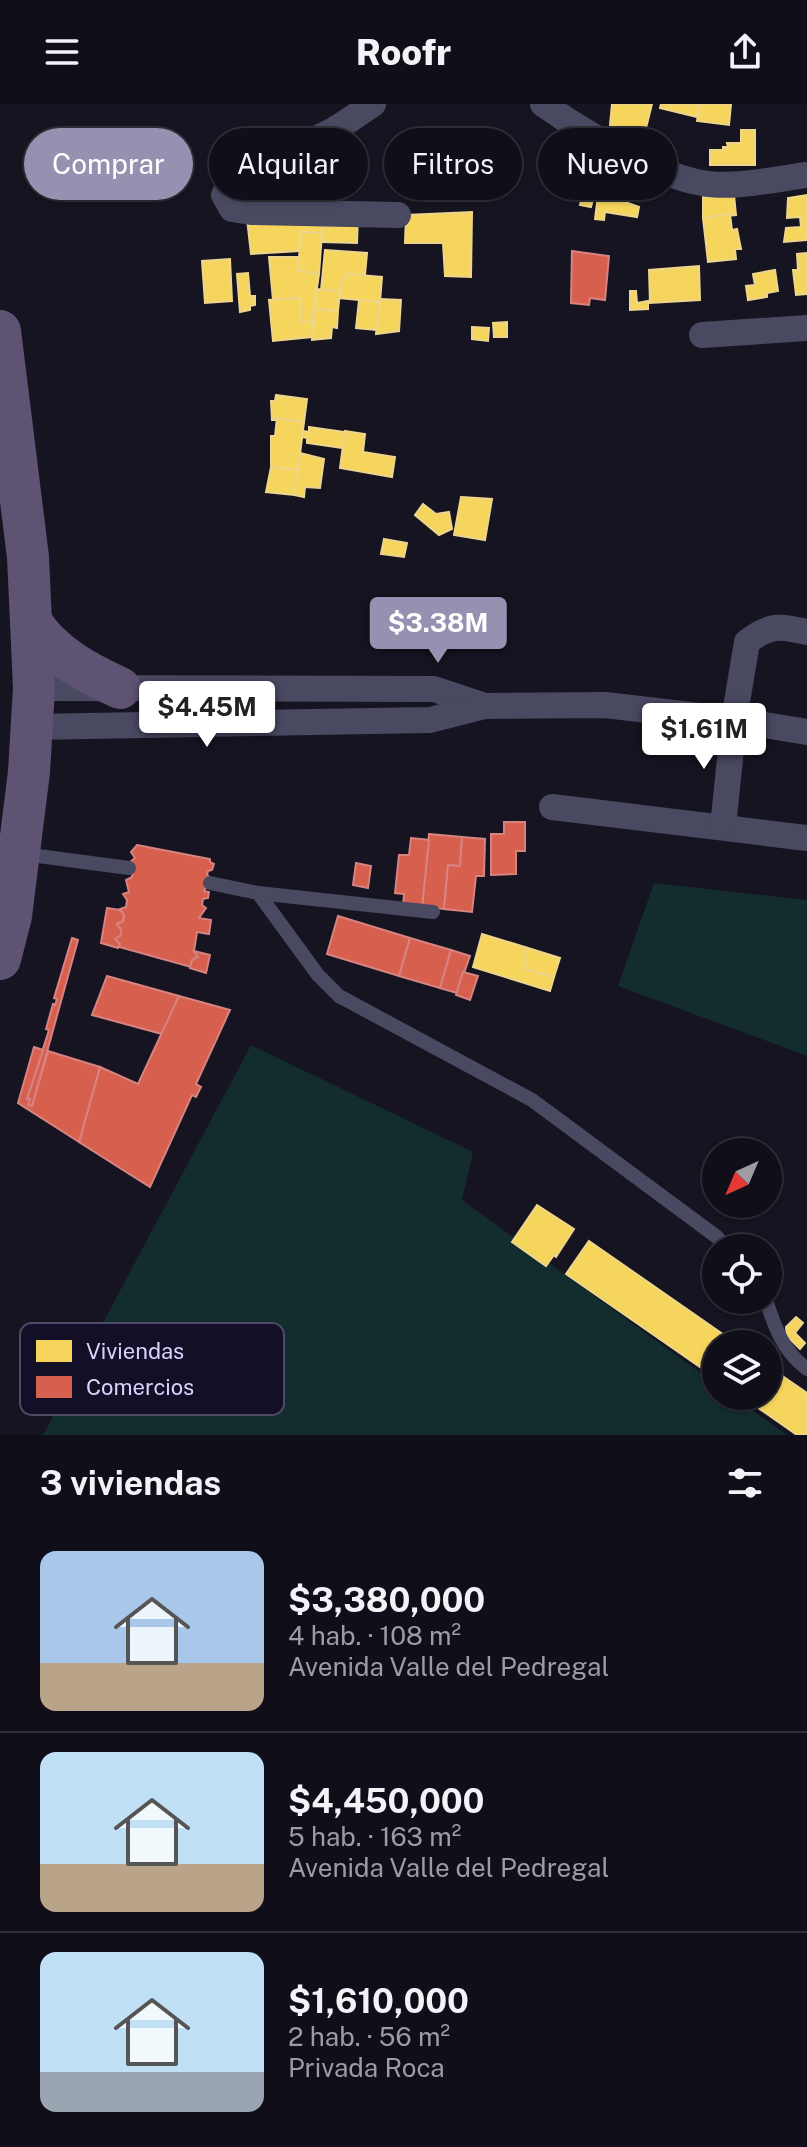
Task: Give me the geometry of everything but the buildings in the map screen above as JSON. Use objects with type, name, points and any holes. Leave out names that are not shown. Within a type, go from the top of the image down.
[{"type":"main road","points":[[0,331],[28,557],[33,708],[18,853],[5,909],[0,959]]},
{"type":"main road","points":[[31,622],[48,644],[69,661],[120,688]]},
{"type":"street","points":[[373,104],[329,133],[265,155],[246,165],[224,195],[232,209],[251,212],[398,215]]},
{"type":"street","points":[[543,104],[565,120],[663,172],[705,184],[807,175]]},
{"type":"street","points":[[702,335],[807,328]]},
{"type":"street","points":[[723,827],[734,720],[747,642],[763,629],[783,627],[807,632]]},
{"type":"street","points":[[33,708],[120,688],[434,689],[485,706]]},
{"type":"street","points":[[303,689],[305,723]]},
{"type":"street","points":[[33,708],[305,723],[430,720],[485,706],[605,705],[807,732]]},
{"type":"street","points":[[552,807],[807,838]]},
{"type":"lane","points":[[18,853],[129,868]]},
{"type":"lane","points":[[210,883],[258,893],[433,912]]},
{"type":"lane","points":[[258,893],[318,975],[339,996],[532,1100],[713,1234]]},
{"type":"lane","points":[[770,1314],[777,1335],[807,1369]]},
{"type":"green space","points":[[654,883],[807,900],[807,1056],[618,986]]},
{"type":"green space","points":[[251,1045],[473,1152],[462,1200],[702,1374],[702,1410],[752,1410],[787,1435],[43,1435],[54,1415],[284,1415],[284,1323],[103,1323]]}]
